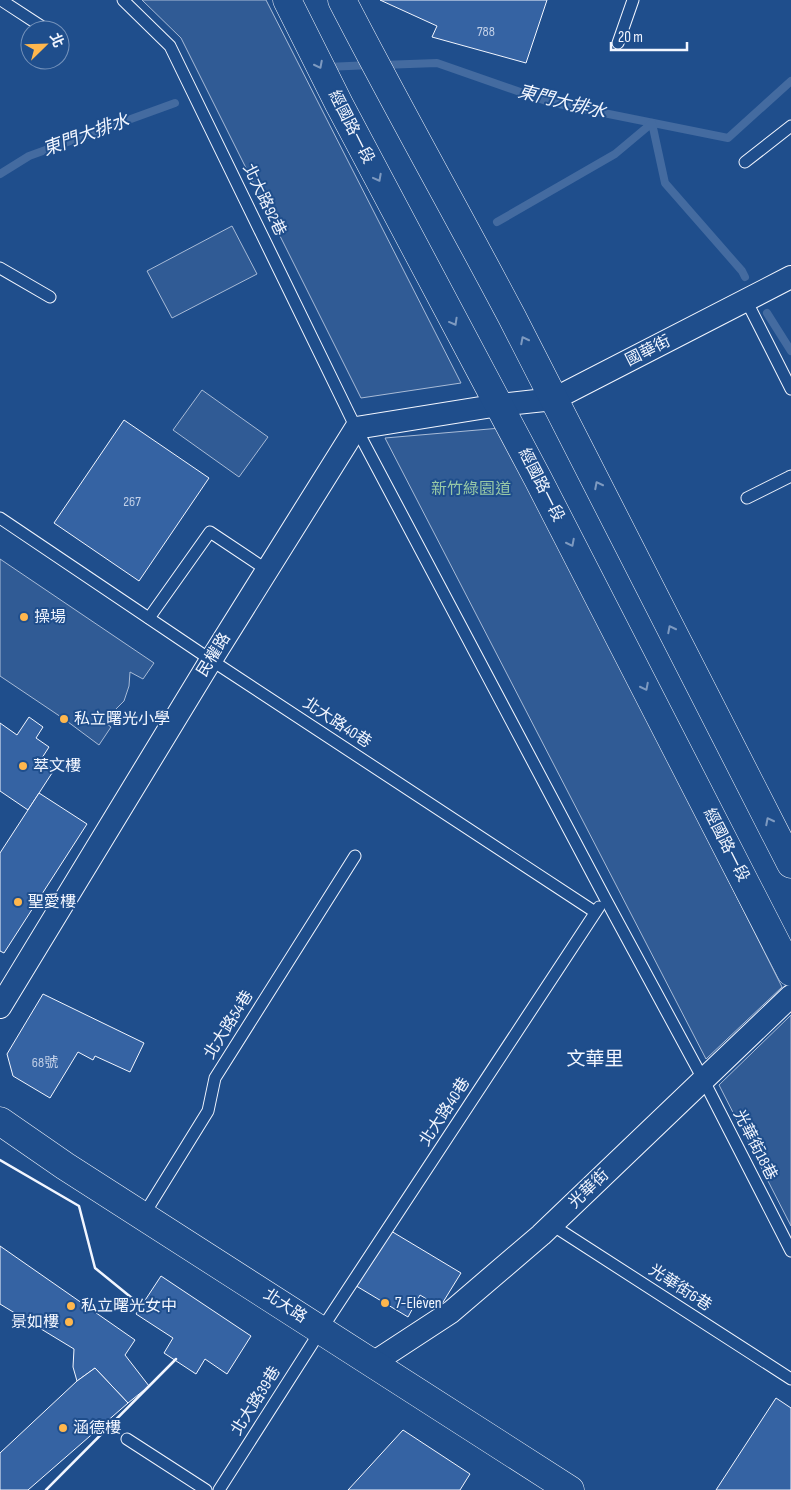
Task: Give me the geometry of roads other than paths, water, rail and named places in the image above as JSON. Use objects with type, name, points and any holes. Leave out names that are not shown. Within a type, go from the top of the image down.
[{"type":"main road","name":"經國路一段","points":[[287,0],[431,280],[499,405],[791,972]]},
{"type":"main road","points":[[347,9],[554,399],[791,864]]},
{"type":"main road","name":"北大路","points":[[0,1122],[65,1166],[570,1490]]},
{"type":"street","name":"國華街","points":[[499,405],[554,399],[791,277]]},
{"type":"street","points":[[356,428],[499,405]]},
{"type":"street","name":"民權路","points":[[0,1007],[211,660],[356,428]]},
{"type":"street","name":"光華街","points":[[373,1363],[451,1312],[552,1225],[791,996]]},
{"type":"lane","points":[[1,0],[32,20]]},
{"type":"lane","name":"北大路92巷","points":[[123,0],[170,46],[356,428],[605,898]]},
{"type":"lane","points":[[618,43],[633,0]]},
{"type":"lane","points":[[745,162],[791,126]]},
{"type":"lane","points":[[0,268],[50,298]]},
{"type":"lane","points":[[746,300],[791,389]]},
{"type":"lane","points":[[747,498],[791,476]]},
{"type":"lane","name":"北大路40巷","points":[[0,518],[211,660],[595,912]]},
{"type":"lane","points":[[150,618],[210,532],[267,570]]},
{"type":"lane","name":"北大路54巷","points":[[143,1216],[208,1111],[215,1078],[355,856]]},
{"type":"lane","name":"北大路40巷","points":[[321,1330],[605,898]]},
{"type":"lane","name":"光華街18巷","points":[[605,898],[703,1079],[791,1251]]},
{"type":"lane","name":"光華街6巷","points":[[552,1225],[791,1379]]},
{"type":"lane","name":"北大路39巷","points":[[219,1490],[321,1330]]},
{"type":"lane","points":[[127,1439],[206,1490]]},
{"type":"waterway","name":"東門大排水","points":[[382,65],[437,63],[549,102],[728,138],[791,81]]},
{"type":"waterway","name":"東門大排水","points":[[327,67],[371,65]]},
{"type":"waterway","name":"東門大排水","points":[[0,174],[29,156],[175,103]]},
{"type":"waterway","name":"東門大排水","points":[[497,222],[615,154],[652,123],[665,183],[742,271],[745,277]]},
{"type":"waterway","points":[[767,313],[791,351]]},
{"type":"place","name":"操場","points":[[24,617]]},
{"type":"place","name":"私立曙光小學","points":[[64,719]]},
{"type":"place","name":"萃文樓","points":[[23,766]]},
{"type":"place","name":"聖愛樓","points":[[18,902]]},
{"type":"place","name":"7-Eleven","points":[[385,1303]]},
{"type":"place","name":"私立曙光女中","points":[[71,1306]]},
{"type":"place","name":"景如樓","points":[[69,1322]]},
{"type":"place","name":"涵德樓","points":[[63,1428]]},
{"type":"district","name":"文華里","points":[[595,1059]]},
{"type":"park label","name":"新竹綠園道","points":[[471,489]]}]
